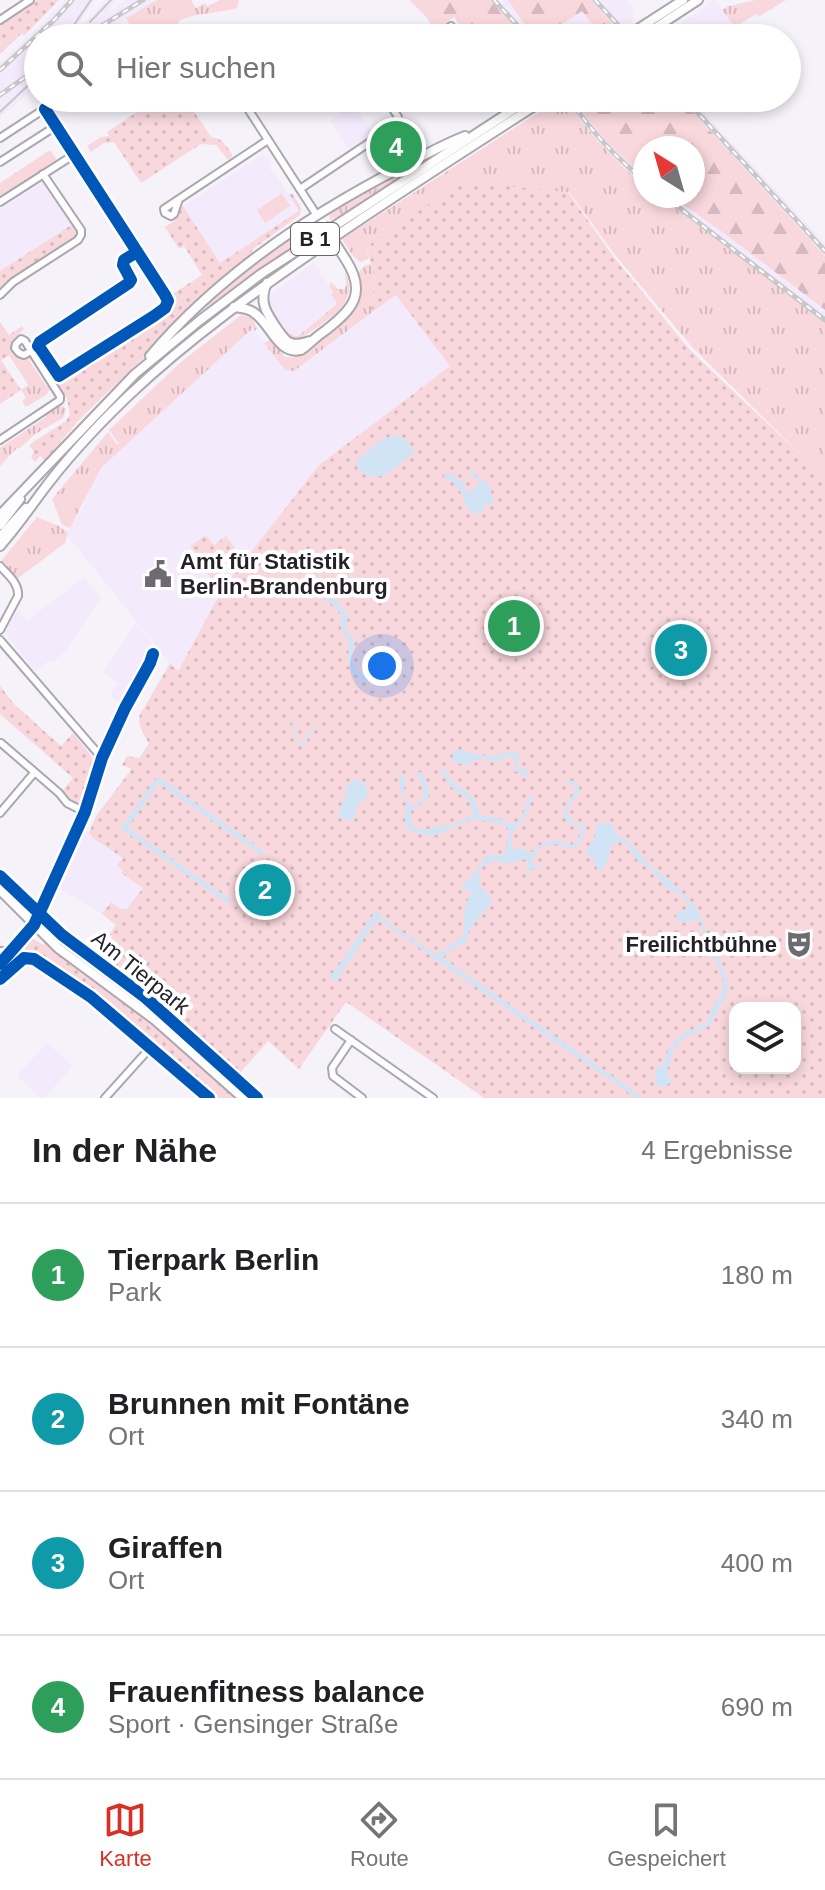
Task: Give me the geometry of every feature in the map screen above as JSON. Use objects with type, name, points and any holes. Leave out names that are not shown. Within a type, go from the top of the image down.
[{"type":"main road","points":[[646,24],[683,0]]},
{"type":"main road","points":[[661,24],[698,0]]},
{"type":"main road","name":"B 1","points":[[0,525],[30,485],[94,415],[135,374],[199,321],[261,274],[509,112]]},
{"type":"main road","name":"B 1","points":[[0,537],[127,397],[233,307],[526,112]]},
{"type":"main road","points":[[135,374],[205,301],[264,250],[316,214],[431,151],[480,131]]},
{"type":"main road","points":[[233,307],[256,314],[283,346],[295,352],[352,306],[356,285],[350,265],[316,214]]},
{"type":"main road","points":[[268,282],[263,305],[269,318],[291,343],[311,341]]},
{"type":"main road","points":[[0,515],[30,485]]},
{"type":"main road","points":[[0,546],[41,493]]},
{"type":"main road","name":"Am Tierpark","points":[[0,876],[76,946],[146,998],[257,1098]]},
{"type":"main road","name":"Am Tierpark","points":[[0,890],[58,948],[162,1026],[243,1098]]},
{"type":"street","points":[[0,20],[30,0]]},
{"type":"street","points":[[0,138],[40,112]]},
{"type":"street","points":[[47,112],[75,154],[165,295],[168,301],[165,308],[59,376],[38,346],[40,342],[129,283],[131,280],[123,265],[124,260],[137,252]]},
{"type":"street","points":[[250,112],[316,214]]},
{"type":"street","points":[[300,189],[397,124],[395,112]]},
{"type":"street","points":[[0,162],[56,126]]},
{"type":"street","points":[[179,199],[268,140]]},
{"type":"street","points":[[0,202],[75,154]]},
{"type":"street","points":[[0,295],[13,282],[78,240],[81,235],[81,230],[43,174]]},
{"type":"street","points":[[0,440],[60,400],[31,351]]},
{"type":"street","points":[[0,566],[3,575],[16,586],[18,594],[0,630]]},
{"type":"street","points":[[0,640],[102,758]]},
{"type":"street","points":[[0,964],[34,925],[85,812],[102,758],[153,654]]},
{"type":"street","points":[[1,743],[67,803],[85,812]]},
{"type":"street","points":[[0,813],[34,773]]},
{"type":"street","points":[[0,951],[17,944]]},
{"type":"street","points":[[0,979],[22,960],[29,957],[34,959],[91,997],[209,1098]]},
{"type":"street","points":[[335,1029],[433,1098]]},
{"type":"street","points":[[351,1040],[331,1072],[362,1098]]},
{"type":"street","points":[[105,1098],[150,1048]]},
{"type":"shaded area","points":[[65,0],[95,0],[78,24],[42,24]]},
{"type":"shaded area","points":[[106,0],[117,0],[106,14],[126,0],[157,0],[118,24],[82,24]]},
{"type":"shaded area","points":[[490,0],[505,4],[502,0],[508,0],[524,24],[515,24]]},
{"type":"shaded area","points":[[591,0],[627,0],[632,5],[634,15],[631,24],[612,24]]},
{"type":"shaded area","points":[[715,0],[733,24],[679,24]]},
{"type":"shaded area","points":[[582,10],[592,24],[562,24]]},
{"type":"shaded area","points":[[24,41],[24,98],[0,118],[0,63]]},
{"type":"shaded area","points":[[343,112],[359,112],[373,134],[349,149],[330,120]]},
{"type":"shaded area","points":[[575,112],[582,112],[633,168],[633,175],[609,154]]},
{"type":"shaded area","points":[[693,112],[704,112],[825,243],[825,256]]},
{"type":"shaded area","points":[[263,154],[300,211],[220,263],[183,206]]},
{"type":"shaded area","points":[[45,181],[73,224],[0,271],[0,209]]},
{"type":"shaded area","points":[[674,208],[688,208],[725,234],[825,311],[825,322]]},
{"type":"shaded area","points":[[314,263],[337,304],[296,336],[289,334],[268,305],[268,296]]},
{"type":"shaded area","points":[[396,294],[450,366],[319,465],[223,588],[177,672],[66,534],[85,504],[101,468],[253,328],[285,369]]},
{"type":"shaded area","points":[[84,577],[101,598],[66,651],[35,671],[5,633],[18,610],[27,621]]},
{"type":"shaded area","points":[[136,623],[152,643],[121,704],[110,695],[118,683],[103,672]]},
{"type":"shaded area","points":[[84,830],[124,858],[120,867],[122,874],[143,888],[126,910],[122,911],[111,902],[102,914],[59,888]]},
{"type":"shaded area","points":[[47,1043],[73,1066],[44,1098],[40,1098],[17,1076]]},
{"type":"green space","points":[[37,0],[59,0],[36,24],[24,24],[24,36],[22,33],[0,54],[0,24]]},
{"type":"green space","points":[[157,0],[191,0],[196,8],[220,0],[239,0],[235,9],[193,16],[180,20],[178,24],[129,24],[126,18]]},
{"type":"green space","points":[[409,0],[490,0],[515,24],[458,24],[454,17],[444,24],[431,24]]},
{"type":"green space","points":[[508,0],[591,0],[612,24],[592,24],[582,11],[562,24],[524,24]]},
{"type":"green space","points":[[755,0],[786,0],[740,24],[733,24],[722,10]]},
{"type":"green space","points":[[137,112],[194,112],[211,137],[222,141],[233,156],[228,160],[216,145],[201,144],[141,183],[114,142],[104,143],[91,152],[87,146],[101,137],[109,136],[107,132]]},
{"type":"green space","points":[[539,112],[576,112],[612,156],[633,175],[633,208],[675,208],[825,322],[825,605],[800,454],[693,348],[615,255],[569,192],[366,247],[369,259],[360,262],[342,239]]},
{"type":"green space","points":[[583,112],[693,112],[825,256],[825,310],[688,208],[705,208],[705,136],[633,136],[633,166]]},
{"type":"green space","points":[[50,150],[58,162],[0,200],[0,183]]},
{"type":"green space","points":[[430,155],[330,220],[329,212],[343,202]]},
{"type":"green space","points":[[462,182],[568,192],[613,256],[690,350],[825,478],[825,1098],[484,1098],[346,1002],[299,1069],[268,1041],[240,1073],[143,986],[99,954],[112,937],[109,935],[116,925],[102,914],[111,902],[126,910],[143,888],[121,873],[123,871],[117,865],[123,858],[89,833],[96,816],[131,770],[122,765],[127,756],[139,758],[149,743],[141,730],[139,716],[170,663],[178,671],[223,588],[319,465],[450,366],[396,295],[371,313],[375,275],[366,247]]},
{"type":"green space","points":[[282,193],[290,206],[265,223],[257,210]]},
{"type":"green space","points":[[292,193],[301,208],[300,215],[253,249],[248,260],[86,413],[45,460],[40,456],[35,462],[31,457],[34,452],[30,444],[66,421],[70,414],[58,381],[166,311],[171,303],[168,297],[202,275],[184,246],[179,249],[165,227],[177,219],[180,209],[183,206],[220,263],[299,211],[289,194]]},
{"type":"green space","points":[[309,223],[319,230],[195,315],[261,257]]},
{"type":"green space","points":[[73,224],[77,238],[8,283],[0,292],[0,271]]},
{"type":"green space","points":[[371,263],[375,275],[371,313],[294,371],[285,370],[264,343],[269,340],[285,357],[296,357],[319,342],[356,308],[361,290],[359,272]]},
{"type":"green space","points":[[345,272],[348,294],[338,311],[302,338],[290,336],[285,329],[289,334],[298,336],[337,304],[329,286],[331,282],[338,289],[345,289]]},
{"type":"green space","points":[[241,315],[252,318],[257,328],[255,331],[253,328],[101,468],[70,528],[62,525],[52,499],[108,432],[119,444],[109,430],[181,362]]},
{"type":"green space","points":[[0,322],[9,335],[22,326],[24,329],[12,340],[15,352],[1,360],[21,390],[0,404]]},
{"type":"green space","points":[[15,352],[30,354],[32,357],[29,360],[47,387],[50,385],[51,388],[46,395],[26,407],[22,401],[26,398],[21,390],[28,385],[9,355]]},
{"type":"green space","points":[[59,405],[66,410],[63,418],[35,434],[0,466],[0,448]]},
{"type":"green space","points":[[37,517],[68,533],[65,543],[17,579],[1,561]]},
{"type":"green space","points":[[206,535],[214,545],[226,536],[237,551],[224,564],[214,582],[190,546]]},
{"type":"green space","points":[[0,686],[14,704],[61,746],[73,733],[97,763],[83,805],[70,800],[62,791],[73,778],[0,714]]},
{"type":"green space","points":[[32,938],[43,945],[47,941],[151,1021],[239,1098],[218,1098],[163,1050],[160,1053],[130,1028],[132,1024],[96,994],[50,964],[48,966],[32,955],[19,955]]},
{"type":"water","points":[[393,435],[408,442],[414,450],[413,454],[380,476],[373,477],[357,468],[357,460],[380,441]]},
{"type":"water","points":[[471,470],[489,485],[494,502],[483,505],[483,514],[478,512],[474,516],[464,503],[463,495],[451,480],[443,476],[455,473],[454,477],[465,484],[467,494],[479,481],[469,472]]},
{"type":"water","points":[[311,579],[330,599],[335,599],[349,617],[345,625],[354,641],[352,660],[358,673],[372,680],[361,680],[351,670],[348,640],[341,628],[341,615],[314,589]]},
{"type":"water","points":[[457,749],[492,756],[516,751],[520,769],[527,770],[530,775],[526,777],[515,771],[511,756],[496,762],[482,758],[466,765],[455,763],[452,759]]},
{"type":"water","points":[[442,768],[470,794],[478,813],[485,816],[515,822],[521,817],[529,796],[534,796],[512,837],[513,850],[519,848],[527,852],[550,841],[571,845],[578,840],[581,828],[563,816],[576,789],[574,785],[565,784],[565,781],[578,784],[580,793],[569,805],[567,813],[573,821],[586,826],[580,843],[571,849],[558,844],[541,847],[532,863],[544,867],[527,873],[527,859],[509,863],[493,861],[483,866],[479,872],[479,885],[491,898],[491,904],[472,926],[467,942],[443,958],[644,1098],[636,1098],[379,920],[339,978],[336,981],[331,979],[330,974],[375,912],[435,954],[463,936],[465,906],[471,893],[461,886],[474,874],[485,856],[505,854],[509,831],[505,825],[474,819],[433,836],[407,829],[400,774],[405,778],[404,796],[411,806],[424,797],[418,772],[421,772],[428,786],[427,799],[411,811],[415,828],[424,830],[447,826],[473,814],[469,800],[451,787],[440,770]]},
{"type":"water","points":[[356,779],[365,783],[368,796],[356,806],[356,817],[350,820],[340,818],[339,810],[346,788]]},
{"type":"water","points":[[612,824],[617,835],[631,843],[649,865],[695,905],[728,983],[727,994],[709,1026],[684,1038],[674,1048],[667,1071],[668,1078],[674,1080],[664,1087],[655,1085],[655,1071],[664,1063],[675,1040],[707,1022],[722,993],[723,980],[703,942],[701,920],[685,923],[676,920],[676,913],[690,908],[682,895],[666,888],[635,858],[626,843],[614,844],[605,866],[601,871],[597,869],[593,858],[585,853],[595,837],[596,825]]},
{"type":"waterway","points":[[293,723],[299,745],[304,744],[310,731],[317,726]]},
{"type":"waterway","points":[[228,901],[124,828],[158,780],[261,852]]},
{"type":"tram line","points":[[75,24],[91,0]]},
{"type":"tram line","points":[[90,22],[111,0]]},
{"type":"tram line","points":[[0,112],[24,89]]},
{"type":"tram line","points":[[0,881],[56,937],[153,1009],[252,1098]]},
{"type":"railway","points":[[50,24],[72,0]]},
{"type":"railway","points":[[104,24],[143,0]]},
{"type":"railway","points":[[494,0],[516,24]]},
{"type":"railway","points":[[595,0],[617,24]]},
{"type":"railway","points":[[0,70],[24,48]]},
{"type":"railway","points":[[0,95],[24,78]]},
{"type":"railway","points":[[579,112],[633,171]]},
{"type":"railway","points":[[697,112],[825,251]]},
{"type":"railway","points":[[680,208],[825,320]]},
{"type":"cycle path","points":[[47,112],[165,295],[168,301],[165,308],[154,316],[59,376],[38,346],[40,342],[129,283],[131,280],[123,265],[124,260],[137,252]]},
{"type":"cycle path","points":[[0,964],[34,925],[85,812],[102,758],[153,654]]},
{"type":"cycle path","points":[[0,876],[62,935],[146,998],[257,1098]]},
{"type":"cycle path","points":[[0,979],[24,958],[34,959],[91,997],[209,1098]]},
{"type":"place","name":"Frauenfitness balance","points":[[396,147]]},
{"type":"place","name":"Amt für Statistik Berlin-Brandenburg","points":[[158,574]]},
{"type":"place","name":"Tierpark Berlin","points":[[514,626]]},
{"type":"place","name":"Giraffen","points":[[681,650]]},
{"type":"place","name":"Brunnen mit Fontäne","points":[[265,890]]},
{"type":"place","name":"Freilichtbühne","points":[[799,944]]}]
